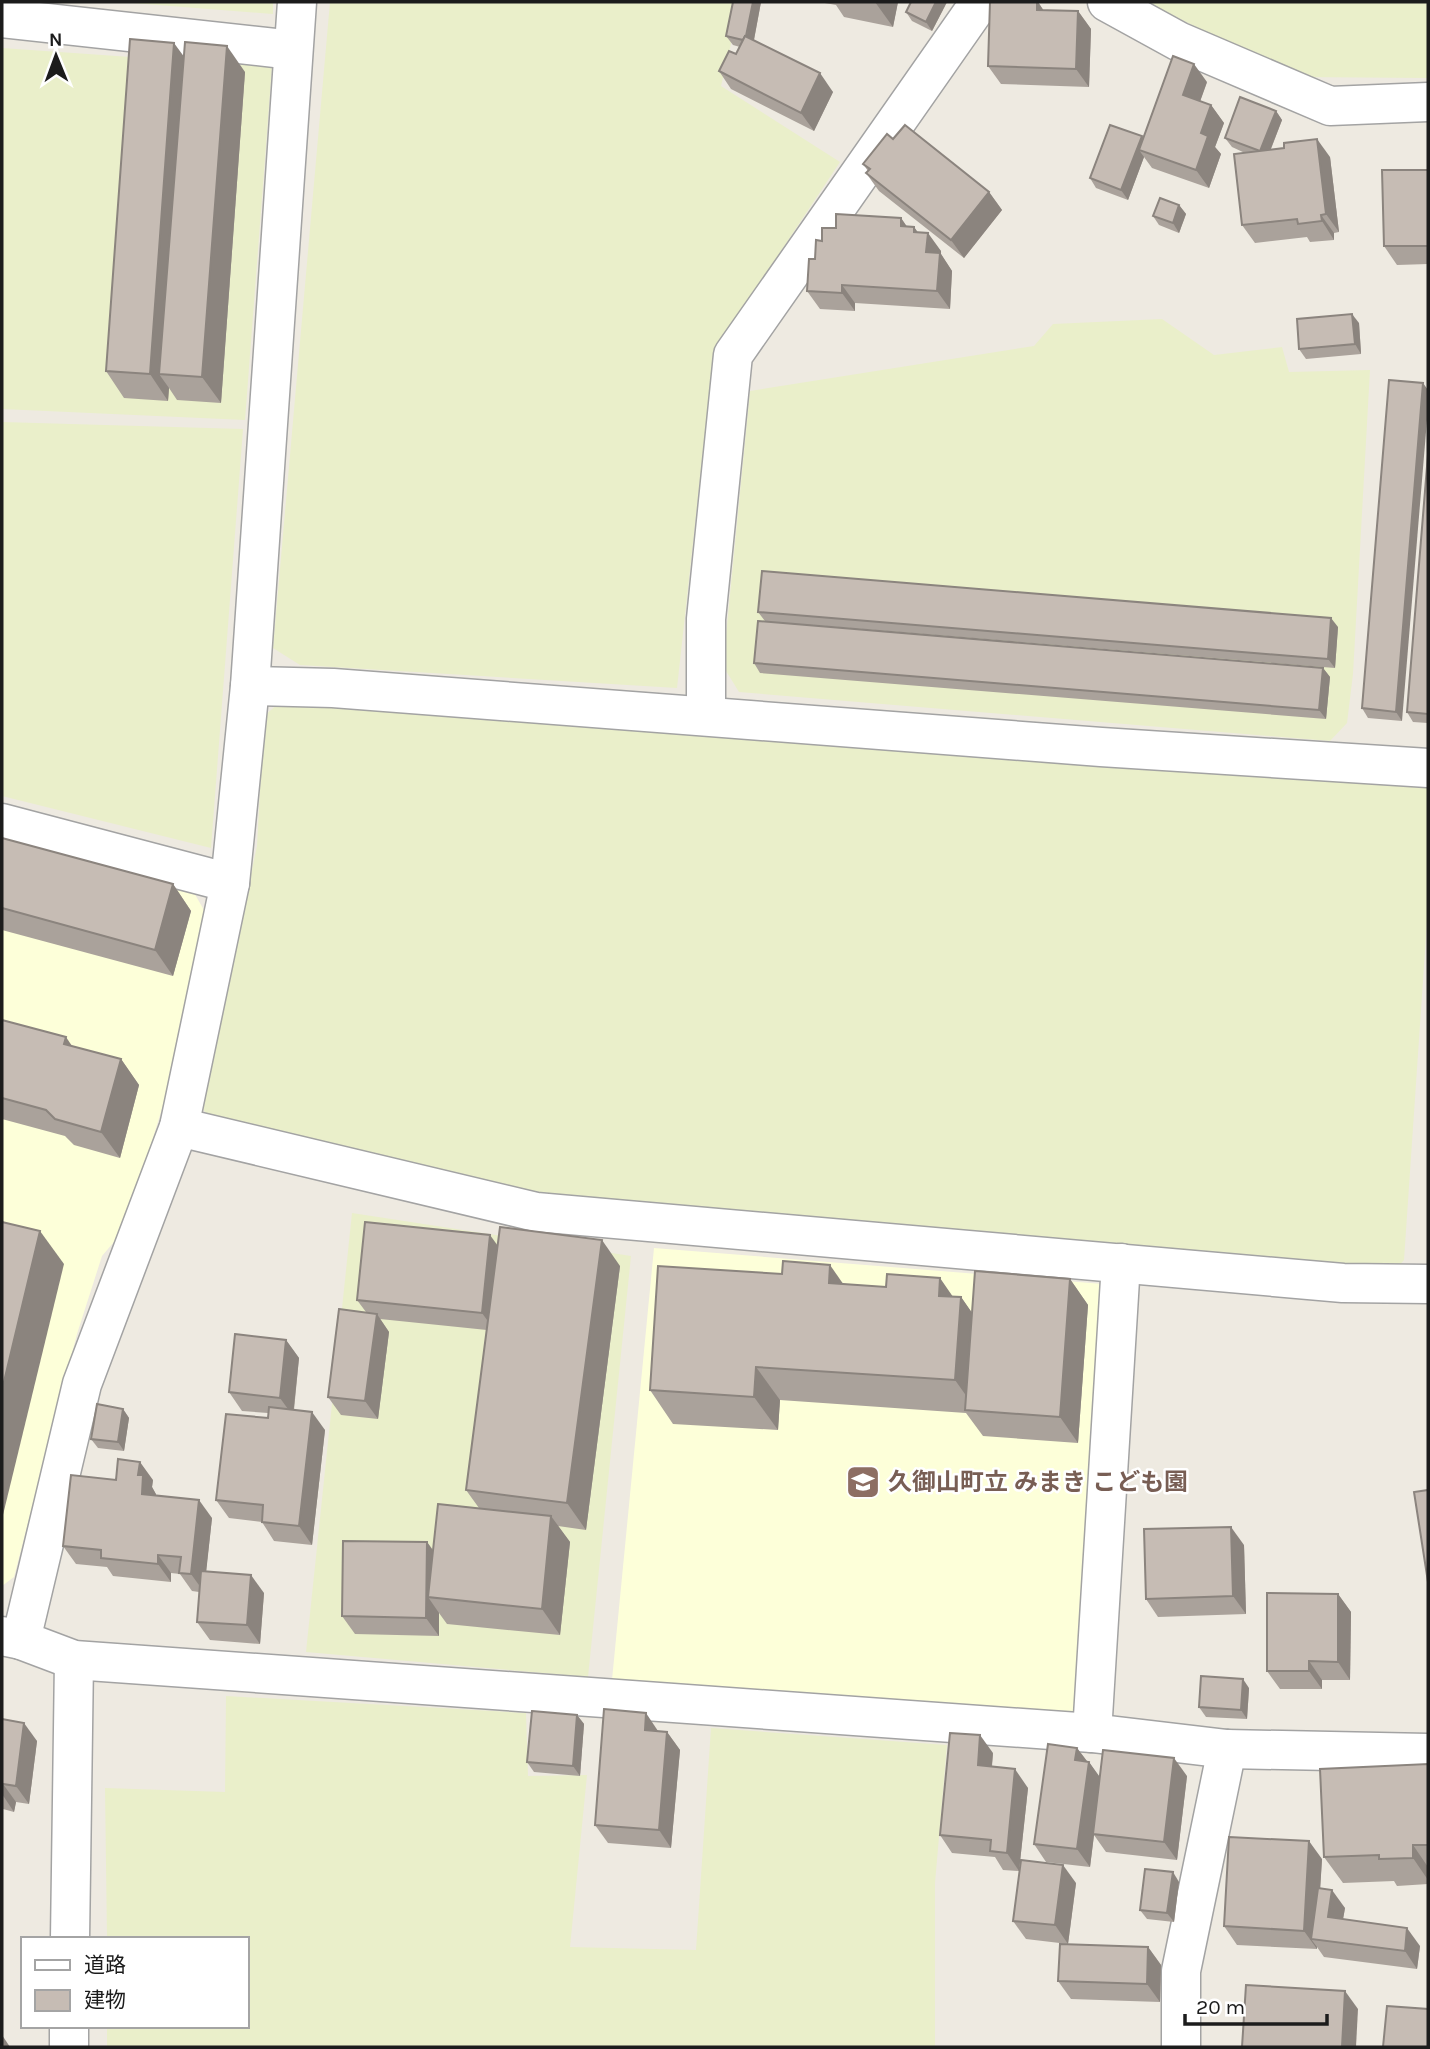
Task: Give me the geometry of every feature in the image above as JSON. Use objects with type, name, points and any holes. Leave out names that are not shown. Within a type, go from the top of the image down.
[{"type":"street","points":[[297,2],[250,687],[230,883],[179,1127],[82,1384],[11,1638],[74,1660],[1093,1733],[1227,1749],[1428,1753]]},
{"type":"street","points":[[706,716],[706,619],[733,355],[980,2]]},
{"type":"street","points":[[1107,2],[1178,41],[1330,106],[1428,102]]},
{"type":"street","points":[[2,18],[293,50]]},
{"type":"street","points":[[250,687],[333,688],[1428,768]]},
{"type":"street","points":[[2,823],[230,883]]},
{"type":"street","points":[[179,1127],[536,1212],[1343,1283],[1428,1284]]},
{"type":"street","points":[[1093,1733],[1121,1263]]},
{"type":"street","points":[[70,1937],[74,1660]]},
{"type":"street","points":[[1181,2047],[1181,1971],[1227,1749]]},
{"type":"street","points":[[69,2028],[69,2047]]},
{"type":"shaded area","points":[[120,2],[273,2],[273,14]]},
{"type":"shaded area","points":[[330,2],[741,2],[721,86],[840,162],[714,352],[677,688],[300,665],[273,648]]},
{"type":"shaded area","points":[[1147,2],[1428,2],[1428,78],[1294,77]]},
{"type":"shaded area","points":[[2,48],[272,67],[245,420],[2,409]]},
{"type":"shaded area","points":[[1162,319],[1214,355],[1282,347],[1289,372],[1370,370],[1353,674],[1347,723],[1330,741],[739,692],[723,666],[750,391],[1034,346],[1053,324]]},
{"type":"shaded area","points":[[2,422],[243,429],[211,848],[2,796]]},
{"type":"shaded area","points":[[279,703],[1428,783],[1428,907],[1404,1260],[1395,1270],[615,1205],[421,1172],[212,1120],[201,1107],[257,846],[264,716]]},
{"type":"shaded area","points":[[2,836],[189,884],[208,917],[172,1076],[125,1229],[102,1256],[77,1334],[14,1577],[2,1586]]},
{"type":"shaded area","points":[[352,1213],[631,1256],[588,1677],[306,1652]]},
{"type":"shaded area","name":"久御山町立 みまき こども園","points":[[654,1248],[1103,1284],[1082,1719],[612,1680]]},
{"type":"shaded area","points":[[226,1696],[526,1713],[528,1776],[587,1775],[570,1947],[696,1950],[711,1728],[947,1745],[935,1883],[935,2047],[107,2047],[107,2028],[248,2028],[248,1937],[107,1937],[105,1788],[225,1792]]},
{"type":"building","points":[[733,2],[753,2],[743,40],[726,36]]},
{"type":"building","points":[[911,2],[936,2],[926,22],[906,12]]},
{"type":"building","points":[[990,2],[1037,2],[1037,10],[1078,11],[1076,69],[988,66]]},
{"type":"building","points":[[745,36],[820,73],[801,113],[719,71],[729,51],[736,54]]},
{"type":"building","points":[[130,39],[174,43],[150,374],[106,371]]},
{"type":"building","points":[[185,42],[227,46],[202,377],[159,374]]},
{"type":"building","points":[[1173,56],[1194,64],[1183,95],[1211,105],[1201,133],[1208,136],[1196,170],[1139,150]]},
{"type":"building","points":[[1240,97],[1276,111],[1260,151],[1225,138]]},
{"type":"building","points":[[905,125],[989,192],[951,240],[866,173],[870,169],[863,164],[887,134],[893,139]]},
{"type":"building","points":[[1110,125],[1142,136],[1121,190],[1090,178]]},
{"type":"building","points":[[1317,139],[1326,214],[1321,215],[1322,221],[1298,224],[1297,219],[1242,225],[1234,154],[1284,148],[1284,143]]},
{"type":"building","points":[[1382,170],[1428,170],[1428,246],[1384,246]]},
{"type":"building","points":[[1160,198],[1179,205],[1173,223],[1153,216]]},
{"type":"building","points":[[836,214],[901,218],[901,226],[914,227],[914,232],[928,233],[926,252],[940,253],[937,291],[842,285],[842,293],[807,291],[809,259],[815,259],[816,240],[822,241],[822,228],[836,228]]},
{"type":"building","points":[[1352,314],[1355,344],[1299,349],[1297,319]]},
{"type":"building","points":[[1389,380],[1423,383],[1396,712],[1362,708]]},
{"type":"building","points":[[1428,454],[1428,714],[1407,712]]},
{"type":"building","points":[[762,571],[1331,618],[1328,659],[758,612]]},
{"type":"building","points":[[758,621],[1323,668],[1319,710],[754,663]]},
{"type":"building","points":[[2,838],[173,884],[155,950],[2,908]]},
{"type":"building","points":[[2,1020],[66,1037],[64,1044],[121,1059],[101,1132],[55,1119],[46,1110],[2,1098]]},
{"type":"building","points":[[2,1222],[40,1231],[2,1390]]},
{"type":"building","points":[[365,1222],[490,1235],[482,1313],[357,1300]]},
{"type":"building","points":[[500,1227],[602,1240],[567,1503],[466,1490]]},
{"type":"building","points":[[783,1261],[830,1265],[829,1283],[886,1287],[887,1274],[940,1278],[939,1296],[961,1297],[955,1380],[756,1367],[754,1397],[650,1390],[658,1266],[782,1274]]},
{"type":"building","points":[[975,1271],[1070,1279],[1060,1417],[965,1410]]},
{"type":"building","points":[[339,1309],[377,1314],[365,1401],[328,1397]]},
{"type":"building","points":[[235,1334],[286,1340],[280,1398],[229,1392]]},
{"type":"building","points":[[97,1404],[123,1409],[118,1442],[91,1439]]},
{"type":"building","points":[[269,1407],[312,1412],[299,1526],[262,1522],[263,1505],[216,1500],[226,1414],[268,1418]]},
{"type":"building","points":[[118,1459],[140,1462],[138,1475],[143,1475],[142,1494],[199,1500],[191,1574],[179,1573],[181,1557],[158,1555],[158,1564],[101,1558],[101,1550],[63,1546],[71,1475],[116,1480]]},
{"type":"building","points":[[1428,1490],[1428,1582],[1414,1492]]},
{"type":"building","points":[[438,1504],[551,1516],[542,1609],[428,1597]]},
{"type":"building","points":[[1231,1527],[1233,1596],[1146,1599],[1144,1529]]},
{"type":"building","points":[[343,1541],[427,1542],[426,1618],[342,1616]]},
{"type":"building","points":[[201,1571],[251,1575],[247,1625],[197,1622]]},
{"type":"building","points":[[1267,1593],[1338,1594],[1338,1662],[1309,1661],[1309,1671],[1267,1671]]},
{"type":"building","points":[[1201,1676],[1243,1679],[1241,1710],[1199,1707]]},
{"type":"building","points":[[604,1709],[646,1713],[645,1730],[667,1732],[659,1830],[595,1825]]},
{"type":"building","points":[[532,1711],[577,1715],[573,1766],[527,1762]]},
{"type":"building","points":[[2,1719],[24,1723],[16,1786],[3,1784],[2,1793]]},
{"type":"building","points":[[950,1733],[980,1735],[978,1765],[1015,1769],[1007,1853],[990,1851],[991,1840],[940,1835]]},
{"type":"building","points":[[1048,1744],[1077,1748],[1075,1760],[1089,1762],[1077,1849],[1034,1844]]},
{"type":"building","points":[[1103,1750],[1174,1758],[1164,1842],[1093,1834]]},
{"type":"building","points":[[1428,1764],[1428,1845],[1413,1845],[1413,1858],[1379,1859],[1379,1855],[1324,1857],[1320,1769]]},
{"type":"building","points":[[1229,1837],[1309,1841],[1304,1931],[1224,1926]]},
{"type":"building","points":[[1021,1860],[1063,1865],[1055,1925],[1013,1921]]},
{"type":"building","points":[[1145,1869],[1173,1872],[1167,1913],[1140,1910]]},
{"type":"building","points":[[1318,1888],[1332,1890],[1328,1917],[1407,1928],[1405,1951],[1311,1939]]},
{"type":"building","points":[[1060,1944],[1148,1947],[1147,1984],[1058,1981]]},
{"type":"building","points":[[1246,1985],[1345,1991],[1342,2047],[1242,2047]]},
{"type":"building","points":[[1387,2006],[1428,2009],[1428,2047],[1383,2047]]},
{"type":"place","name":"久御山町立 みまき こども園","points":[[863,1482]]}]
